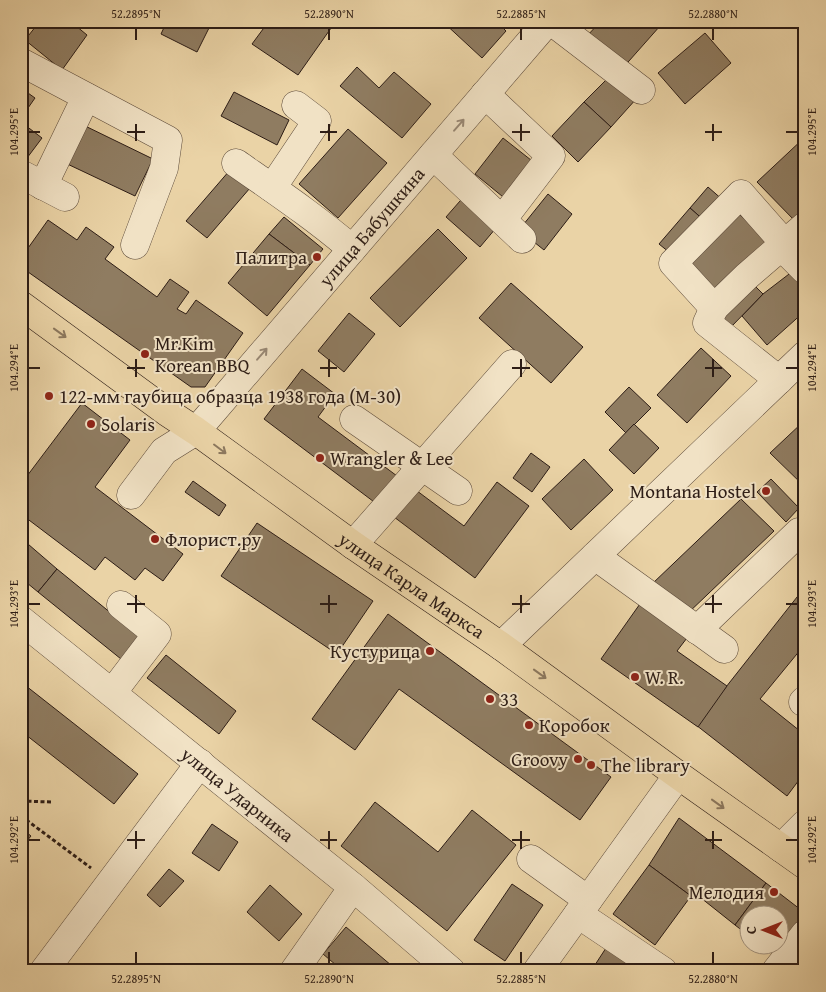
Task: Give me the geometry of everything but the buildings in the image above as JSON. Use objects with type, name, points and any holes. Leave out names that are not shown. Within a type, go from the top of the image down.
[{"type":"main road","name":"улица Карла Маркса","points":[[21,304],[167,412],[353,545],[500,646],[805,865]]},
{"type":"street","points":[[549,21],[641,90]]},
{"type":"street","name":"улица Бабушкина","points":[[131,495],[164,451],[196,432],[549,21]]},
{"type":"street","points":[[21,62],[168,140],[164,168],[135,245]]},
{"type":"street","points":[[485,94],[550,156],[502,220]]},
{"type":"street","points":[[43,186],[86,97]]},
{"type":"street","points":[[272,188],[317,121],[296,105]]},
{"type":"street","points":[[433,155],[522,239]]},
{"type":"street","points":[[236,164],[272,188],[352,249]]},
{"type":"street","points":[[714,308],[673,263],[741,194],[805,270]]},
{"type":"street","points":[[779,380],[707,323],[714,308],[805,226]]},
{"type":"street","points":[[500,646],[805,355]]},
{"type":"street","points":[[353,545],[512,364]]},
{"type":"street","points":[[354,419],[458,491]]},
{"type":"street","points":[[698,630],[799,532],[805,532]]},
{"type":"street","points":[[595,556],[724,650]]},
{"type":"street","points":[[112,693],[157,634],[121,605]]},
{"type":"street","name":"улица Ударника","points":[[21,620],[353,886],[438,966]]},
{"type":"street","points":[[44,971],[200,763]]},
{"type":"street","points":[[537,971],[678,775]]},
{"type":"street","points":[[781,848],[805,824]]},
{"type":"street","points":[[530,859],[583,907],[663,971]]},
{"type":"street","points":[[294,971],[353,886]]},
{"type":"street","points":[[776,971],[805,934]]},
{"type":"path","points":[[21,801],[52,802]]},
{"type":"path","points":[[21,816],[93,870]]},
{"type":"place","name":"Палитра","points":[[317,257]]},
{"type":"place","name":"Mr.Kim Korean BBQ","points":[[145,354]]},
{"type":"place","name":"122-мм гаубица образца 1938 года (М-30)","points":[[49,396]]},
{"type":"place","name":"Solaris","points":[[91,424]]},
{"type":"place","name":"Wrangler & Lee","points":[[320,458]]},
{"type":"place","name":"Montana Hostel","points":[[766,491]]},
{"type":"place","name":"Флорист.ру","points":[[155,539]]},
{"type":"place","name":"Кустурица","points":[[430,651]]},
{"type":"place","name":"W. R.","points":[[635,677]]},
{"type":"place","name":"33","points":[[490,699]]},
{"type":"place","name":"Коробок","points":[[529,725]]},
{"type":"place","name":"Groovy","points":[[578,759]]},
{"type":"place","name":"The library","points":[[591,765]]},
{"type":"place","name":"Мелодия","points":[[774,892]]}]
